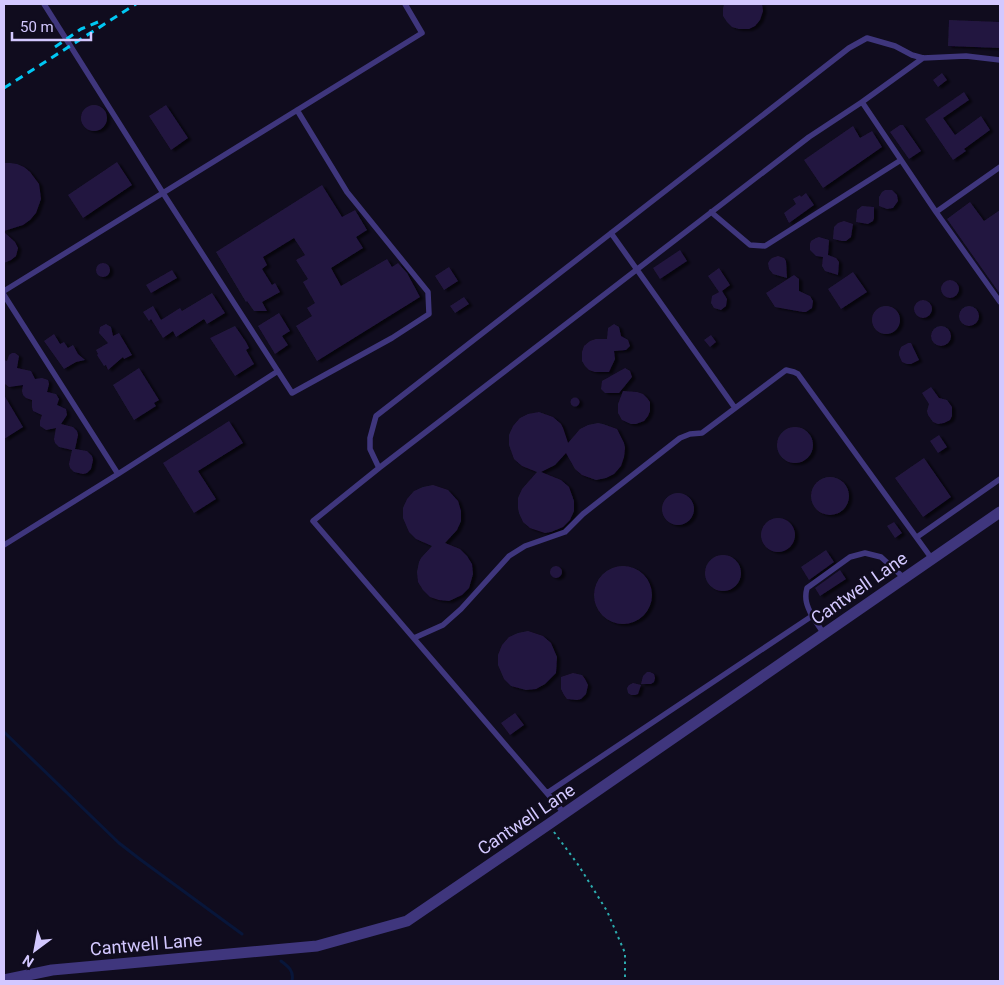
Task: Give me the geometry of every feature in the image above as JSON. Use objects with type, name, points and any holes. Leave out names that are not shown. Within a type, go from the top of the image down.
[{"type":"street","name":"Cantwell Lane","points":[[4,980],[52,970],[317,946],[407,921],[1000,512]]},
{"type":"lane","points":[[44,4],[292,393],[392,338],[429,314],[428,292],[347,192],[296,110]]},
{"type":"lane","points":[[118,474],[4,293],[422,33],[404,4]]},
{"type":"lane","points":[[379,468],[370,449],[370,438],[376,416],[849,48],[867,38],[895,46],[912,55],[923,58],[966,56],[1000,60]]},
{"type":"lane","points":[[564,813],[313,521],[379,468],[809,137],[923,58]]},
{"type":"lane","points":[[862,102],[936,212],[1000,302]]},
{"type":"lane","points":[[711,212],[750,245],[765,246],[901,160]]},
{"type":"lane","points":[[936,212],[1000,168]]},
{"type":"lane","points":[[611,233],[735,408]]},
{"type":"lane","points":[[414,638],[443,625],[461,609],[508,556],[525,546],[565,532],[583,514],[680,438],[690,434],[702,433],[786,370],[798,374],[932,559]]},
{"type":"lane","points":[[4,545],[278,371]]},
{"type":"lane","points":[[917,537],[1000,479]]},
{"type":"lane","points":[[824,634],[806,604],[808,588],[850,557],[865,553],[881,557],[904,578]]},
{"type":"lane","points":[[547,793],[812,616]]},
{"type":"path","points":[[549,824],[580,866],[607,911],[625,953],[625,981]]},
{"type":"building","points":[[724,4],[762,4],[763,11],[760,20],[755,26],[749,29],[739,29],[732,27],[723,16]]},
{"type":"building","points":[[949,20],[1000,22],[1000,48],[948,46]]},
{"type":"building","points":[[942,73],[947,80],[938,87],[933,80]]},
{"type":"building","points":[[964,92],[969,100],[943,118],[955,135],[981,116],[990,130],[964,149],[966,151],[953,160],[925,119]]},
{"type":"building","points":[[94,105],[103,109],[107,118],[103,127],[94,131],[85,127],[81,118],[85,109]]},
{"type":"building","points":[[166,105],[188,138],[171,150],[149,116]]},
{"type":"building","points":[[903,125],[921,151],[909,159],[890,132]]},
{"type":"building","points":[[853,126],[860,138],[872,131],[882,147],[823,188],[804,160]]},
{"type":"building","points":[[117,162],[132,185],[83,218],[68,195]]},
{"type":"building","points":[[4,163],[17,164],[30,172],[39,184],[41,199],[36,213],[30,220],[23,225],[4,231]]},
{"type":"building","points":[[322,185],[342,217],[355,210],[367,230],[356,237],[363,248],[331,268],[341,286],[387,259],[392,267],[398,263],[407,273],[420,297],[317,361],[296,326],[312,316],[307,308],[315,303],[303,282],[308,279],[296,260],[305,255],[294,238],[263,257],[267,265],[262,269],[272,285],[275,283],[280,292],[262,302],[267,311],[254,311],[246,302],[216,252]]},
{"type":"building","points":[[885,190],[892,190],[897,195],[898,201],[893,208],[887,209],[879,206],[879,197]]},
{"type":"building","points":[[806,193],[814,205],[789,223],[784,213],[796,204],[793,199],[800,195],[801,197]]},
{"type":"building","points":[[970,202],[984,221],[1000,210],[1000,294],[947,219]]},
{"type":"building","points":[[862,206],[874,207],[873,221],[868,224],[856,222],[857,210]]},
{"type":"building","points":[[844,221],[853,224],[851,237],[846,241],[833,239],[834,227]]},
{"type":"building","points":[[4,232],[15,242],[18,248],[16,256],[4,263]]},
{"type":"building","points":[[819,237],[829,240],[828,255],[836,258],[839,262],[838,275],[825,271],[822,266],[823,257],[816,256],[810,250],[811,241]]},
{"type":"building","points":[[680,250],[687,261],[660,279],[653,268]]},
{"type":"building","points":[[778,256],[786,261],[787,278],[773,274],[769,269],[768,263],[770,260]]},
{"type":"building","points":[[100,263],[106,263],[110,270],[106,277],[100,277],[96,273],[96,267]]},
{"type":"building","points":[[449,267],[458,281],[444,290],[435,276]]},
{"type":"building","points":[[719,268],[730,285],[722,291],[727,299],[726,306],[721,310],[714,308],[711,303],[712,296],[719,292],[708,276]]},
{"type":"building","points":[[172,270],[177,278],[151,293],[146,285]]},
{"type":"building","points":[[853,272],[867,292],[841,309],[828,289]]},
{"type":"building","points":[[794,275],[799,279],[799,291],[810,296],[813,301],[812,308],[806,312],[775,307],[766,293]]},
{"type":"building","points":[[946,280],[954,280],[959,285],[957,296],[946,298],[941,293],[941,285]]},
{"type":"building","points":[[212,293],[225,313],[207,324],[204,319],[176,337],[173,331],[163,338],[151,319],[149,321],[143,312],[153,306],[161,320],[180,308],[182,311]]},
{"type":"building","points":[[464,297],[469,304],[455,313],[450,306]]},
{"type":"building","points":[[919,300],[927,300],[932,305],[930,316],[919,318],[914,313],[914,305]]},
{"type":"building","points":[[886,306],[896,310],[900,320],[896,330],[886,334],[876,330],[872,320],[876,310]]},
{"type":"building","points":[[969,306],[976,309],[979,316],[976,323],[969,326],[962,323],[959,316],[962,309]]},
{"type":"building","points":[[279,313],[290,331],[282,336],[288,345],[275,354],[258,326]]},
{"type":"building","points":[[106,324],[111,327],[113,336],[119,333],[132,355],[124,359],[123,357],[108,370],[97,355],[96,350],[108,343],[99,333],[100,327]]},
{"type":"building","points":[[614,324],[619,327],[621,336],[628,340],[630,346],[626,350],[614,351],[615,359],[609,372],[589,370],[582,361],[584,346],[596,339],[607,339],[608,328]]},
{"type":"building","points":[[235,326],[249,348],[246,350],[254,364],[235,376],[210,338]]},
{"type":"building","points":[[941,326],[948,329],[951,336],[948,343],[941,346],[934,343],[931,336],[934,329]]},
{"type":"building","points":[[54,334],[60,344],[64,342],[68,348],[73,345],[78,354],[85,360],[76,362],[64,369],[44,341]]},
{"type":"building","points":[[711,335],[716,342],[710,347],[704,340]]},
{"type":"building","points":[[911,343],[919,360],[911,364],[902,362],[899,355],[901,347]]},
{"type":"building","points":[[12,353],[19,356],[17,368],[31,371],[35,379],[42,378],[48,380],[47,392],[56,394],[59,399],[57,405],[66,409],[67,415],[61,424],[73,427],[77,431],[75,449],[87,451],[92,456],[91,469],[87,473],[74,472],[70,468],[72,450],[59,447],[55,443],[56,428],[46,430],[40,426],[42,415],[33,411],[32,400],[23,395],[23,385],[9,387],[5,384],[4,360],[7,361]]},
{"type":"building","points":[[139,368],[159,400],[154,403],[156,406],[134,420],[113,385]]},
{"type":"building","points":[[625,368],[630,371],[632,377],[619,393],[605,393],[601,389],[602,381]]},
{"type":"building","points":[[931,387],[939,398],[947,400],[952,407],[950,420],[944,423],[938,424],[933,422],[928,415],[929,404],[922,393]]},
{"type":"building","points":[[623,391],[643,394],[650,402],[650,411],[644,421],[631,424],[622,420],[618,413],[618,404]]},
{"type":"building","points":[[4,395],[23,427],[4,439]]},
{"type":"building","points":[[575,397],[580,402],[575,407],[570,402]]},
{"type":"building","points":[[539,412],[553,417],[561,424],[568,443],[580,429],[598,423],[617,429],[625,448],[621,466],[614,474],[606,478],[596,480],[582,475],[575,469],[566,453],[555,465],[541,472],[561,480],[569,487],[574,501],[574,511],[570,520],[563,527],[545,533],[530,528],[523,522],[519,513],[518,498],[522,489],[537,472],[522,466],[514,459],[509,445],[509,435],[513,426],[520,418]]},
{"type":"building","points":[[229,421],[243,443],[198,471],[216,499],[194,513],[163,463]]},
{"type":"building","points":[[795,427],[802,428],[808,432],[812,438],[812,452],[808,458],[802,462],[795,463],[788,462],[782,458],[778,452],[777,445],[778,438],[782,432],[788,428]]},
{"type":"building","points":[[939,435],[947,447],[938,453],[930,441]]},
{"type":"building","points":[[924,458],[951,497],[923,517],[895,478]]},
{"type":"building","points":[[830,477],[837,478],[843,483],[848,489],[848,503],[843,509],[837,514],[830,515],[823,514],[817,509],[812,503],[811,496],[812,489],[817,483],[823,478]]},
{"type":"building","points":[[433,485],[448,490],[458,501],[461,521],[457,530],[445,543],[460,549],[472,564],[473,574],[469,588],[462,595],[449,601],[430,597],[418,582],[419,562],[432,546],[416,539],[409,532],[403,518],[403,508],[407,499],[414,491]]},
{"type":"building","points":[[678,493],[690,497],[694,509],[690,521],[678,525],[666,521],[662,509],[666,497]]},
{"type":"building","points":[[778,518],[790,523],[795,535],[790,547],[778,552],[766,547],[761,535],[766,523]]},
{"type":"building","points":[[894,522],[902,533],[895,538],[887,526]]},
{"type":"building","points":[[826,550],[834,562],[809,580],[801,567]]},
{"type":"building","points":[[723,555],[730,556],[736,560],[740,566],[740,580],[736,586],[730,590],[723,591],[716,590],[710,586],[706,580],[705,573],[706,566],[710,560],[716,556]]},
{"type":"building","points":[[554,566],[558,566],[562,572],[558,578],[554,578],[550,574],[550,570]]},
{"type":"building","points":[[623,566],[634,568],[644,574],[650,584],[652,595],[650,606],[644,616],[634,622],[623,624],[612,622],[602,616],[596,606],[594,595],[596,584],[602,574],[612,568]]},
{"type":"building","points":[[840,570],[846,579],[820,596],[815,588]]},
{"type":"building","points":[[528,631],[543,636],[551,643],[557,657],[556,673],[545,684],[536,689],[526,690],[511,686],[504,679],[498,665],[498,655],[502,645],[509,637]]},
{"type":"building","points":[[647,672],[654,674],[654,682],[651,684],[641,684],[643,676]]},
{"type":"building","points":[[573,673],[582,675],[588,685],[586,694],[577,700],[567,699],[561,689],[561,677]]},
{"type":"building","points":[[633,683],[641,685],[638,694],[631,695],[628,693],[627,688]]},
{"type":"building","points":[[515,713],[524,725],[510,735],[501,723]]},
{"type":"waterway","points":[[4,732],[119,843],[242,934]]},
{"type":"waterway","points":[[281,961],[290,970],[292,981]]},
{"type":"railway","points":[[4,88],[136,4]]},
{"type":"railway","points":[[55,47],[81,29],[98,22]]}]
